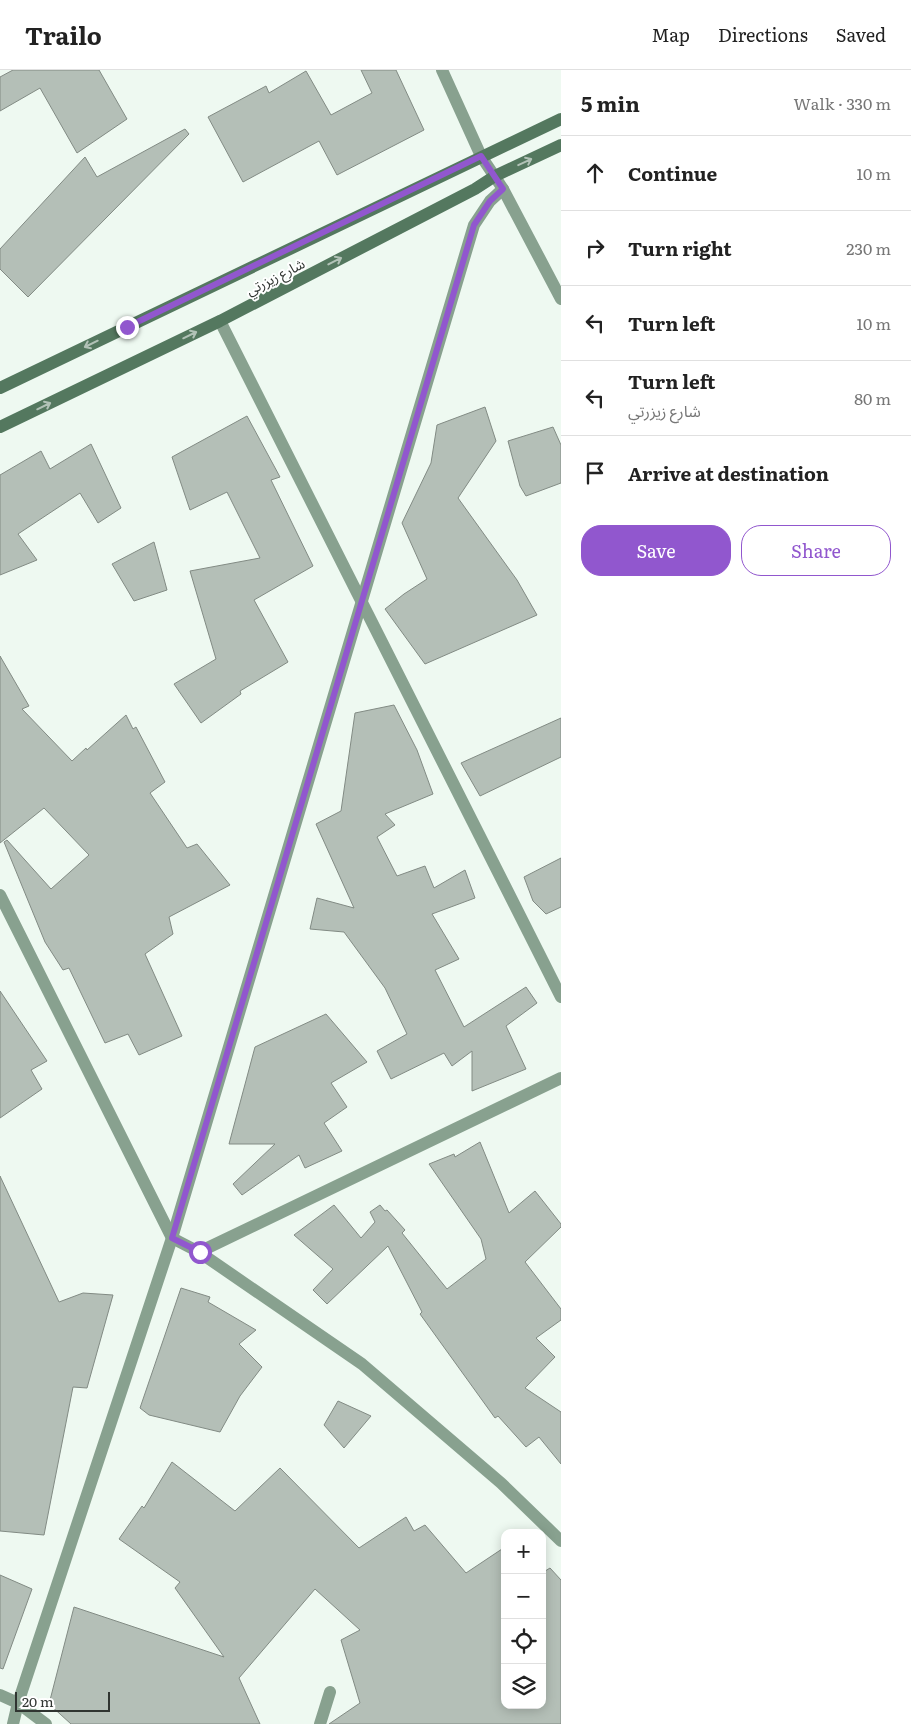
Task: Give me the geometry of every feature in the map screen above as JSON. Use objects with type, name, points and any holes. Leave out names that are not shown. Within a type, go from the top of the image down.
[{"type":"street","points":[[442,70],[481,156],[503,189],[561,299]]},
{"type":"street","name":"شارع زيزرتي","points":[[0,388],[561,119]]},
{"type":"street","name":"شارع زيزرتي","points":[[0,427],[220,321],[475,189],[495,176],[561,145]]},
{"type":"street","points":[[13,1724],[18,1703],[172,1238],[474,225],[490,201],[503,189]]},
{"type":"street","points":[[220,321],[561,997]]},
{"type":"street","points":[[0,895],[172,1238],[200,1252],[362,1364],[502,1484],[561,1541]]},
{"type":"street","points":[[200,1252],[561,1078]]},
{"type":"street","points":[[320,1724],[330,1692]]},
{"type":"street","points":[[0,1695],[18,1703],[46,1724]]},
{"type":"building","points":[[13,70],[99,70],[127,119],[77,153],[40,88],[0,111],[0,77]]},
{"type":"building","points":[[361,70],[396,70],[424,130],[337,175],[319,141],[243,182],[208,117],[266,86],[269,93],[306,71],[331,115],[372,93]]},
{"type":"building","points":[[185,129],[189,134],[28,297],[0,269],[0,249],[85,157],[97,177]]},
{"type":"building","points":[[485,407],[496,441],[458,498],[517,580],[537,615],[425,664],[385,609],[427,579],[402,523],[431,463],[437,425]]},
{"type":"building","points":[[247,416],[280,477],[271,480],[313,566],[254,600],[288,662],[240,691],[241,694],[201,723],[174,684],[216,659],[190,571],[260,558],[227,492],[190,510],[172,457]]},
{"type":"building","points":[[553,427],[561,445],[561,483],[526,496],[520,486],[508,441]]},
{"type":"building","points":[[91,444],[121,508],[98,523],[80,493],[18,534],[37,560],[0,575],[0,475],[41,451],[50,469]]},
{"type":"building","points":[[154,542],[167,590],[134,601],[112,564]]},
{"type":"building","points":[[0,656],[29,706],[22,709],[72,761],[126,715],[133,729],[136,727],[165,782],[150,793],[187,848],[197,844],[230,885],[169,917],[173,934],[145,954],[182,1036],[139,1055],[128,1034],[105,1043],[69,968],[63,970],[45,942],[4,842],[7,840],[51,889],[89,855],[44,808],[0,843]]},
{"type":"building","points":[[394,705],[417,750],[433,794],[385,814],[395,825],[377,837],[397,876],[425,866],[434,888],[465,870],[475,898],[432,914],[459,959],[435,970],[464,1027],[526,987],[537,1003],[506,1026],[526,1069],[472,1091],[472,1051],[452,1066],[444,1053],[391,1079],[377,1051],[407,1034],[385,988],[344,932],[310,929],[317,898],[354,908],[316,824],[341,811],[355,713]]},
{"type":"building","points":[[561,718],[561,757],[480,796],[461,763]]},
{"type":"building","points":[[561,858],[561,907],[546,914],[533,901],[524,877]]},
{"type":"building","points":[[0,991],[47,1061],[31,1070],[42,1089],[0,1118]]},
{"type":"building","points":[[326,1014],[367,1062],[331,1083],[347,1107],[324,1123],[342,1151],[305,1168],[299,1155],[242,1195],[233,1184],[275,1144],[229,1144],[255,1047]]},
{"type":"building","points":[[480,1142],[509,1213],[535,1191],[561,1224],[561,1227],[525,1262],[561,1309],[561,1320],[536,1338],[555,1357],[525,1388],[561,1412],[561,1464],[539,1437],[526,1447],[498,1416],[495,1418],[420,1314],[422,1312],[388,1246],[327,1304],[313,1290],[333,1269],[294,1235],[334,1205],[361,1238],[375,1222],[370,1212],[380,1205],[405,1230],[402,1233],[447,1289],[486,1259],[481,1239],[429,1164],[454,1154],[455,1157]]},
{"type":"building","points":[[0,1176],[59,1302],[83,1293],[113,1295],[87,1388],[73,1387],[44,1535],[0,1531]]},
{"type":"building","points":[[181,1288],[210,1297],[208,1302],[256,1330],[239,1344],[262,1367],[240,1396],[220,1432],[149,1415],[140,1408]]},
{"type":"building","points":[[338,1401],[371,1416],[344,1448],[324,1425]]},
{"type":"building","points":[[172,1462],[235,1511],[280,1468],[359,1548],[406,1517],[414,1531],[425,1525],[466,1573],[501,1550],[501,1709],[546,1709],[546,1570],[550,1568],[561,1580],[561,1724],[329,1724],[360,1703],[341,1640],[360,1630],[315,1589],[239,1678],[260,1724],[71,1724],[49,1704],[74,1607],[224,1657],[175,1588],[180,1582],[119,1539],[142,1506],[144,1508]]},
{"type":"building","points":[[0,1575],[32,1589],[3,1669],[0,1668]]},
{"type":"route","points":[[127,327],[481,156],[503,189],[490,201],[474,225],[172,1238],[200,1252]]}]
